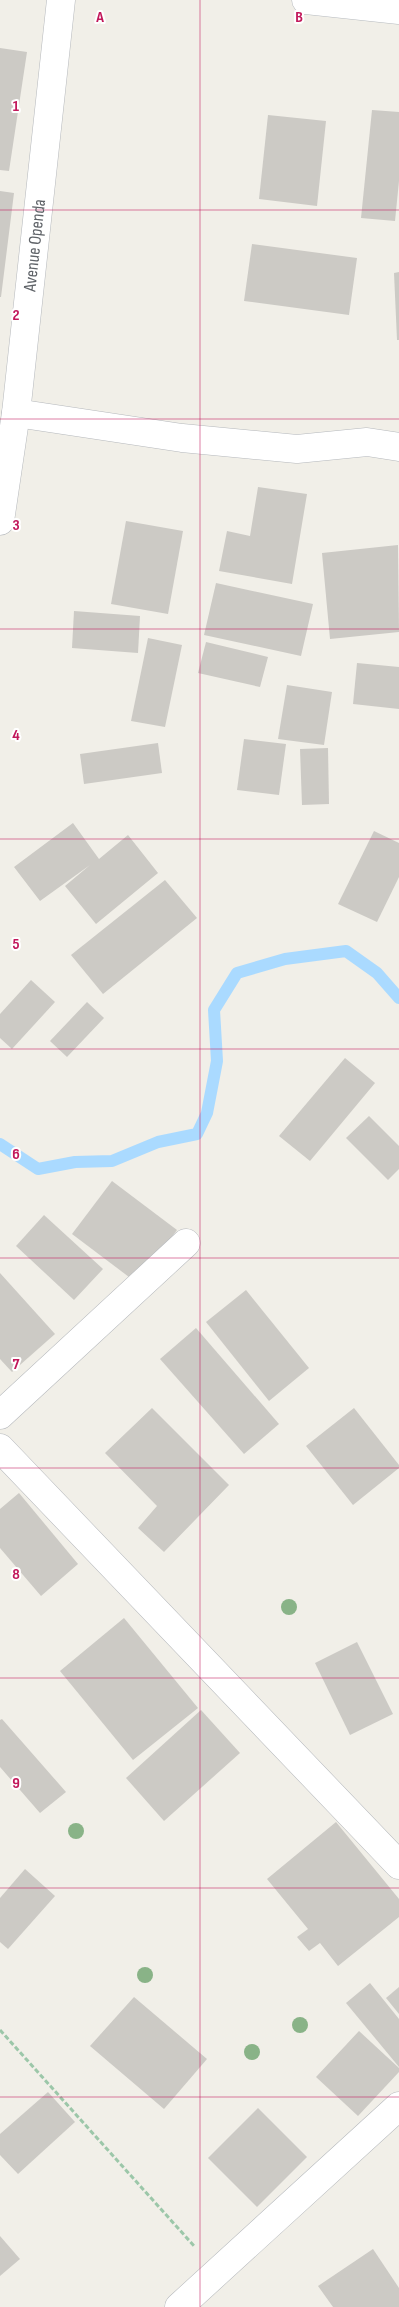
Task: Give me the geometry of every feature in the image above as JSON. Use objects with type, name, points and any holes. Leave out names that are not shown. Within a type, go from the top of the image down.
[{"type":"street","name":"Avenue Openda","points":[[0,521],[16,413],[61,0]]},
{"type":"street","points":[[307,0],[399,10]]},
{"type":"street","points":[[16,413],[182,438],[297,449],[355,442],[399,447]]},
{"type":"street","points":[[0,1415],[186,1243]]},
{"type":"street","points":[[0,1448],[399,1865]]},
{"type":"street","points":[[178,2307],[399,2106]]},
{"type":"path","points":[[0,2030],[217,2272]]},
{"type":"building","points":[[0,48],[27,52],[9,171],[0,170]]},
{"type":"building","points":[[372,110],[399,112],[399,181],[395,221],[361,218]]},
{"type":"building","points":[[268,115],[326,121],[317,206],[259,199]]},
{"type":"building","points":[[0,191],[14,193],[1,297],[0,297]]},
{"type":"building","points":[[252,244],[357,258],[349,315],[244,301]]},
{"type":"building","points":[[399,272],[399,340],[397,340],[394,273]]},
{"type":"building","points":[[258,487],[307,494],[292,584],[219,571],[227,531],[250,536]]},
{"type":"building","points":[[126,521],[183,531],[168,614],[111,604]]},
{"type":"building","points":[[398,545],[399,632],[330,639],[322,553]]},
{"type":"building","points":[[216,583],[313,604],[301,656],[204,635]]},
{"type":"building","points":[[74,611],[140,616],[138,653],[72,648]]},
{"type":"building","points":[[148,638],[182,645],[165,727],[131,721]]},
{"type":"building","points":[[206,642],[268,657],[260,687],[198,673]]},
{"type":"building","points":[[357,663],[399,667],[399,709],[353,704]]},
{"type":"building","points":[[287,685],[332,692],[324,745],[278,739]]},
{"type":"building","points":[[244,739],[286,744],[279,795],[237,790]]},
{"type":"building","points":[[158,743],[162,773],[84,784],[80,754]]},
{"type":"building","points":[[328,748],[329,804],[302,805],[300,749]]},
{"type":"building","points":[[73,823],[99,859],[128,835],[158,873],[96,924],[65,886],[90,865],[40,901],[14,867]]},
{"type":"building","points":[[374,831],[399,843],[399,877],[377,922],[338,904]]},
{"type":"building","points":[[165,880],[197,918],[103,994],[71,955]]},
{"type":"building","points":[[31,980],[55,1002],[12,1049],[0,1038],[0,1014]]},
{"type":"building","points":[[87,1002],[104,1018],[67,1057],[50,1041]]},
{"type":"building","points":[[345,1058],[375,1083],[310,1161],[279,1136]]},
{"type":"building","points":[[369,1116],[399,1146],[399,1169],[388,1180],[346,1138]]},
{"type":"building","points":[[112,1181],[177,1230],[137,1283],[72,1234]]},
{"type":"building","points":[[44,1215],[103,1269],[74,1300],[16,1246]]},
{"type":"building","points":[[0,1273],[55,1334],[12,1372],[0,1359]]},
{"type":"building","points":[[246,1290],[309,1368],[269,1401],[206,1322]]},
{"type":"building","points":[[196,1328],[279,1424],[244,1454],[160,1359]]},
{"type":"building","points":[[152,1408],[229,1485],[164,1552],[138,1528],[157,1506],[105,1453]]},
{"type":"building","points":[[354,1408],[399,1465],[399,1468],[353,1505],[306,1446]]},
{"type":"building","points":[[19,1493],[78,1564],[41,1596],[0,1548],[0,1509]]},
{"type":"building","points":[[124,1618],[198,1708],[133,1760],[60,1671]]},
{"type":"building","points":[[357,1642],[393,1714],[350,1735],[315,1663]]},
{"type":"building","points":[[201,1710],[240,1753],[164,1821],[126,1778]]},
{"type":"building","points":[[2,1719],[66,1792],[40,1813],[0,1767],[0,1720]]},
{"type":"building","points":[[336,1822],[399,1899],[399,1917],[338,1966],[320,1943],[309,1951],[297,1937],[308,1929],[267,1879]]},
{"type":"building","points":[[25,1869],[55,1896],[8,1949],[0,1942],[0,1898]]},
{"type":"building","points":[[370,1983],[399,2019],[399,2067],[346,2003]]},
{"type":"building","points":[[399,1987],[399,2014],[386,1998]]},
{"type":"building","points":[[134,1997],[207,2059],[164,2109],[90,2046]]},
{"type":"building","points":[[359,2031],[399,2068],[399,2072],[358,2116],[316,2077]]},
{"type":"building","points":[[48,2092],[75,2122],[18,2174],[0,2155],[0,2134]]},
{"type":"building","points":[[258,2108],[307,2157],[257,2207],[208,2158]]},
{"type":"building","points":[[0,2236],[20,2259],[0,2276]]},
{"type":"building","points":[[373,2249],[399,2288],[399,2307],[333,2307],[318,2286]]},
{"type":"waterway","points":[[0,1144],[38,1169],[75,1162],[112,1161],[158,1142],[197,1134],[207,1113],[217,1061],[214,1010],[237,973],[285,959],[346,951],[377,973],[399,998]]}]
